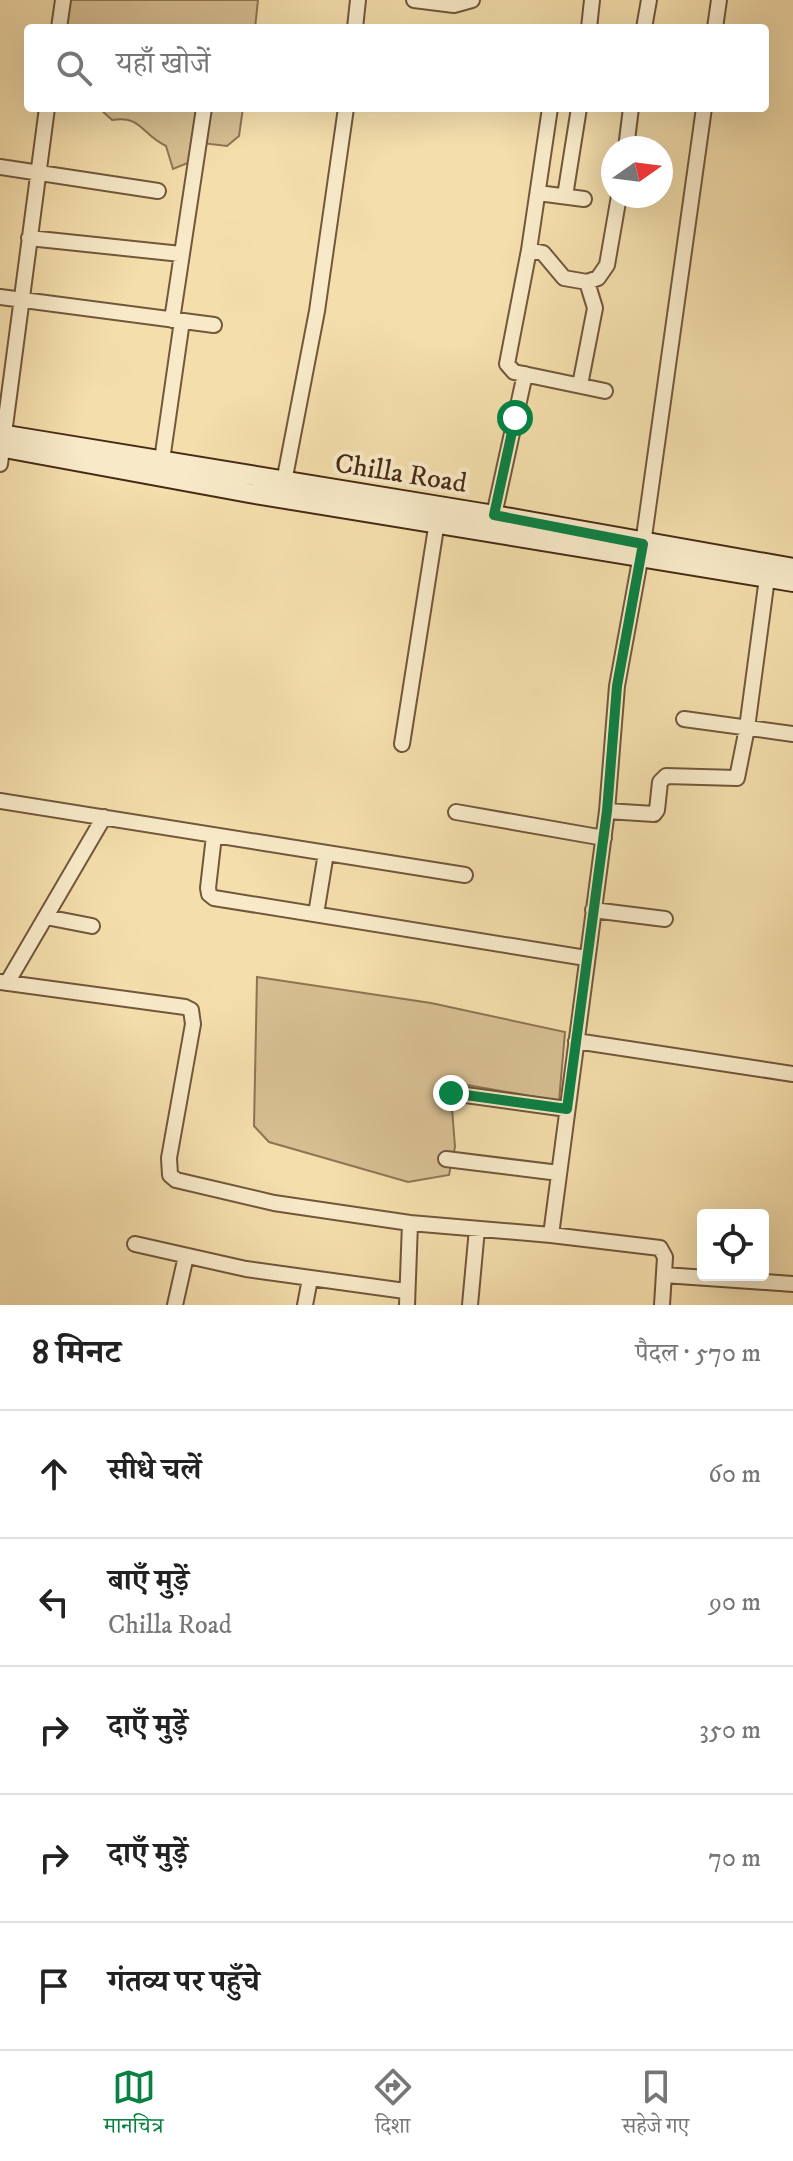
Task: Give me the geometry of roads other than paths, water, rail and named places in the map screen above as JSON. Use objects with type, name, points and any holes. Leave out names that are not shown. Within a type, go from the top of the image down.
[{"type":"main road","name":"Chilla Road","points":[[1,445],[641,551],[793,568]]},
{"type":"main road","name":"Chilla Road","points":[[1,445],[162,460],[284,482],[438,516],[494,515],[641,551],[793,582]]},
{"type":"street","points":[[60,24],[63,0]]},
{"type":"street","points":[[355,24],[358,0]]},
{"type":"street","points":[[414,0],[454,5],[472,0]]},
{"type":"street","points":[[589,24],[592,0]]},
{"type":"street","points":[[645,24],[649,0]]},
{"type":"street","points":[[716,24],[719,0]]},
{"type":"street","points":[[1,445],[7,373],[21,299],[46,112]]},
{"type":"street","points":[[162,460],[181,254],[203,112]]},
{"type":"street","points":[[284,482],[317,311],[345,112]]},
{"type":"street","points":[[549,112],[529,250],[507,364],[511,371],[605,391]]},
{"type":"street","points":[[565,196],[578,112]]},
{"type":"street","points":[[628,136],[630,112]]},
{"type":"street","points":[[551,1235],[604,838],[617,686],[641,551],[703,112]]},
{"type":"street","points":[[0,167],[158,191]]},
{"type":"street","points":[[538,193],[584,199]]},
{"type":"street","points":[[529,250],[543,253],[564,278],[587,282],[604,273],[617,208]]},
{"type":"street","points":[[29,238],[181,254]]},
{"type":"street","points":[[580,385],[595,308],[587,282]]},
{"type":"street","points":[[0,297],[214,325]]},
{"type":"street","points":[[494,515],[525,374]]},
{"type":"street","points":[[402,744],[438,516]]},
{"type":"street","points":[[607,811],[654,814],[660,782],[666,776],[737,778],[747,728],[767,578]]},
{"type":"street","points":[[684,719],[793,734]]},
{"type":"street","points":[[0,801],[465,875]]},
{"type":"street","points":[[456,812],[604,838]]},
{"type":"street","points":[[104,817],[4,983],[191,1010],[193,1024],[169,1158],[170,1175],[176,1180],[274,1203],[410,1223],[660,1248],[665,1257],[662,1305]]},
{"type":"street","points":[[214,836],[209,894],[214,898],[586,958]]},
{"type":"street","points":[[316,914],[326,853]]},
{"type":"street","points":[[593,910],[665,919]]},
{"type":"street","points":[[46,917],[92,926]]},
{"type":"street","points":[[576,1041],[793,1074]]},
{"type":"street","points":[[451,1093],[567,1109]]},
{"type":"street","points":[[446,1159],[559,1173]]},
{"type":"street","points":[[135,1244],[246,1269],[406,1298],[410,1223]]},
{"type":"street","points":[[470,1305],[477,1229]]},
{"type":"street","points":[[175,1305],[186,1256]]},
{"type":"street","points":[[664,1275],[793,1284]]},
{"type":"street","points":[[305,1305],[310,1279]]}]
